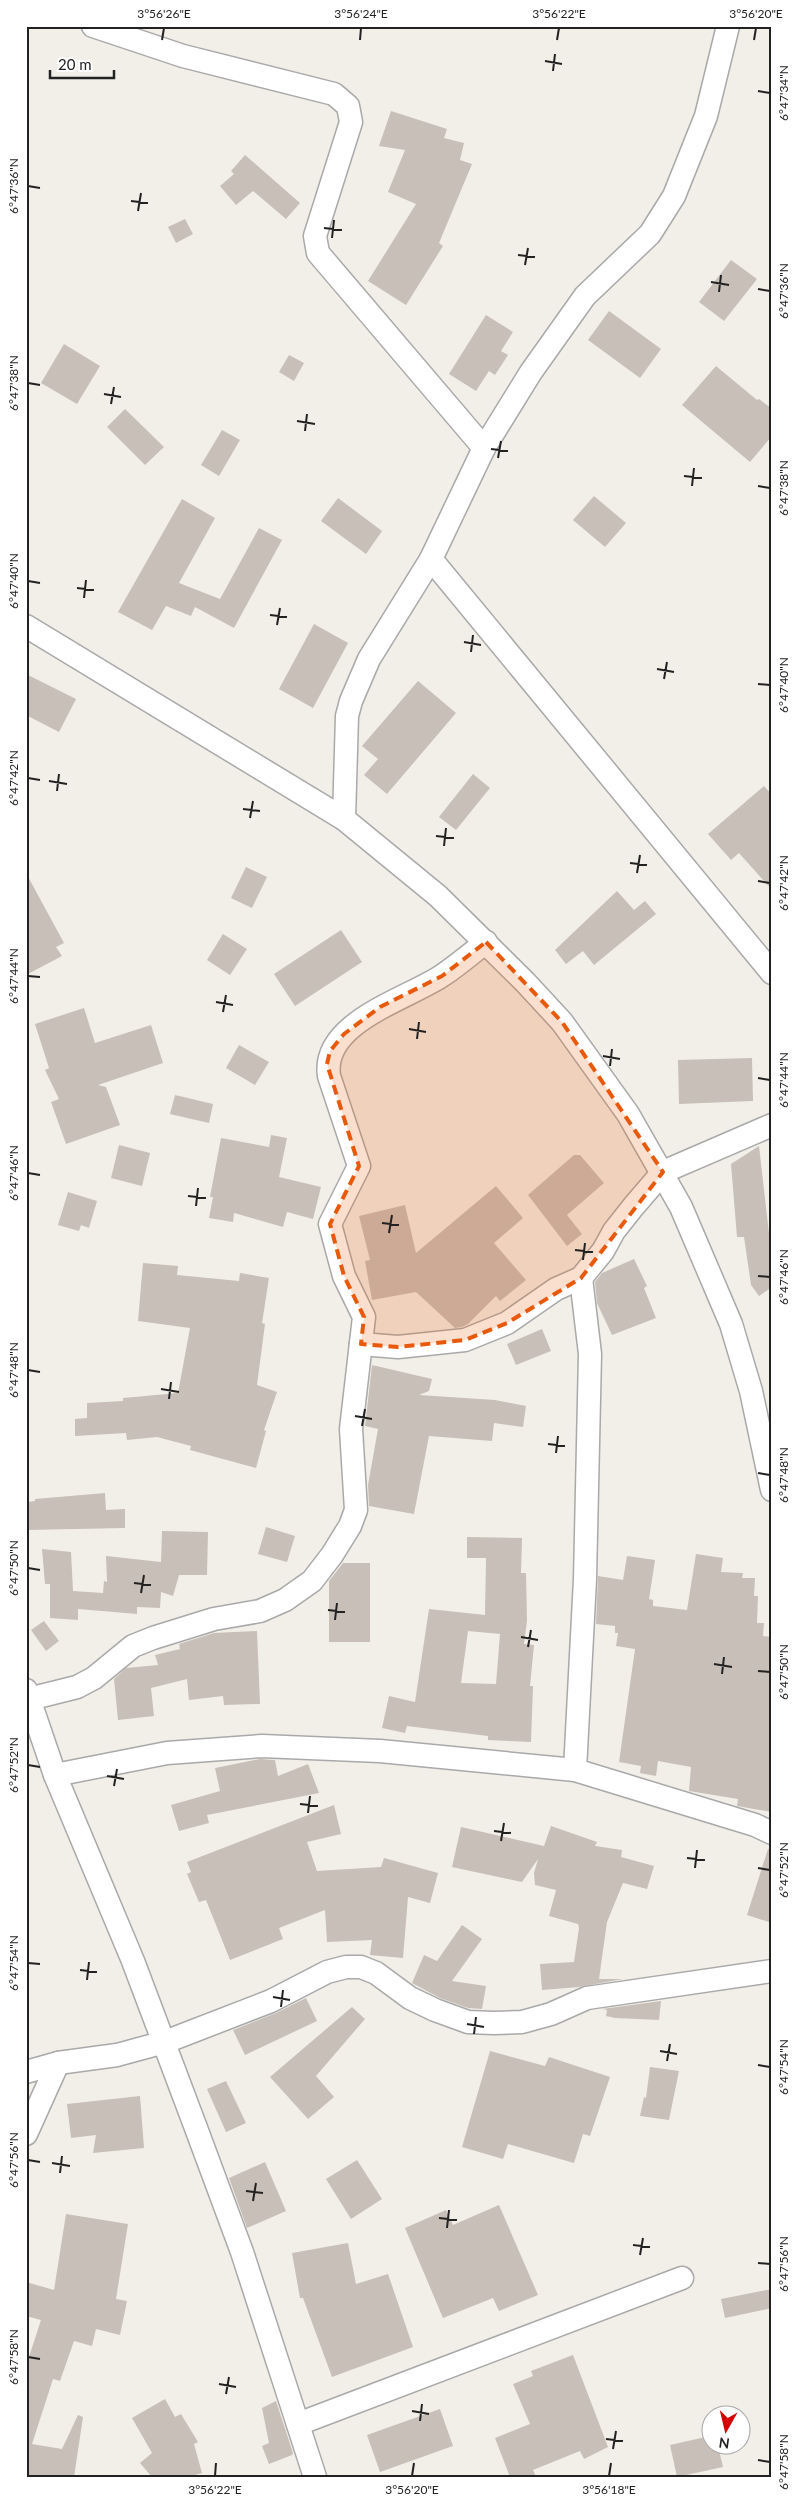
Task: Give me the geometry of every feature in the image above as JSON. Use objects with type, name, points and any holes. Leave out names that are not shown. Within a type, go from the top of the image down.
[{"type":"street","points":[[93,26],[183,56],[334,94],[348,106],[351,122],[316,236],[318,253],[484,448]]},
{"type":"street","points":[[344,819],[348,716],[351,701],[369,659],[431,559],[484,448],[531,372],[585,296],[650,234],[674,196],[706,116],[728,26]]},
{"type":"street","points":[[431,559],[772,973]]},
{"type":"street","points":[[26,626],[228,746],[344,819],[438,896],[486,942],[562,1022],[628,1114],[682,1207],[731,1324],[751,1390],[772,1490]]},
{"type":"street","points":[[316,2477],[242,2252],[165,2042],[56,1775],[28,1695],[77,1687],[94,1678],[133,1646],[214,1620],[260,1611],[285,1600],[312,1582],[341,1540],[356,1510],[351,1428],[364,1317],[344,1276],[330,1224],[359,1166],[329,1076],[327,1064],[330,1051],[344,1034],[380,1007],[442,976],[486,942]]},
{"type":"street","points":[[361,1344],[398,1346],[465,1340],[507,1322],[556,1289],[581,1278],[603,1251],[614,1231],[632,1206],[663,1172],[772,1124]]},
{"type":"street","points":[[575,1770],[585,1570],[590,1354],[581,1278]]},
{"type":"street","points":[[56,1775],[167,1753],[262,1746],[380,1751],[575,1770],[755,1825],[772,1832]]},
{"type":"street","points":[[26,2072],[58,2063],[117,2055],[165,2042],[271,2000],[327,1972],[346,1967],[361,1967],[376,1974],[410,1998],[435,2010],[468,2022],[494,2023],[522,2022],[551,2014],[587,1998],[772,1971]]},
{"type":"street","points":[[26,2134],[58,2063]]},
{"type":"street","points":[[298,2424],[682,2278]]},
{"type":"highlighted area","points":[[486,942],[562,1022],[663,1172],[581,1278],[507,1323],[465,1340],[398,1347],[361,1344],[364,1317],[344,1276],[330,1224],[359,1166],[327,1064],[330,1051],[344,1034],[380,1007],[442,976]]},
{"type":"building","points":[[391,111],[447,129],[444,138],[464,143],[460,160],[472,164],[439,243],[443,246],[406,305],[368,281],[416,204],[388,192],[405,150],[379,146]]},
{"type":"building","points":[[245,155],[300,203],[286,219],[253,191],[236,205],[220,186],[234,174],[231,171]]},
{"type":"building","points":[[185,219],[193,234],[176,243],[168,227]]},
{"type":"building","points":[[731,260],[757,279],[724,321],[699,302]]},
{"type":"building","points":[[609,311],[661,349],[640,378],[588,340]]},
{"type":"building","points":[[486,315],[513,332],[501,351],[508,355],[495,375],[489,371],[476,391],[449,374]]},
{"type":"building","points":[[64,344],[100,366],[77,404],[41,383]]},
{"type":"building","points":[[289,355],[304,363],[294,381],[279,372]]},
{"type":"building","points":[[716,366],[757,400],[759,399],[772,409],[772,436],[750,462],[682,405]]},
{"type":"building","points":[[125,409],[164,447],[145,465],[107,427]]},
{"type":"building","points":[[222,430],[240,440],[219,476],[201,465]]},
{"type":"building","points":[[594,496],[626,523],[605,547],[573,520]]},
{"type":"building","points":[[338,498],[382,531],[366,554],[321,521]]},
{"type":"building","points":[[182,499],[215,518],[179,583],[220,599],[259,528],[282,540],[234,628],[195,607],[191,616],[166,606],[152,630],[118,612]]},
{"type":"building","points":[[314,624],[348,643],[313,708],[279,689]]},
{"type":"building","points":[[26,674],[76,699],[59,732],[26,715]]},
{"type":"building","points":[[418,681],[456,713],[387,794],[364,775],[378,759],[362,746]]},
{"type":"building","points":[[473,774],[490,788],[456,830],[439,817]]},
{"type":"building","points":[[764,786],[772,795],[772,890],[739,853],[731,860],[708,834]]},
{"type":"building","points":[[246,867],[267,877],[252,908],[231,898]]},
{"type":"building","points":[[26,873],[64,943],[56,947],[62,956],[26,975]]},
{"type":"building","points":[[617,891],[634,910],[645,901],[656,914],[594,965],[583,951],[566,964],[555,950]]},
{"type":"building","points":[[341,930],[362,962],[295,1006],[274,974]]},
{"type":"building","points":[[223,934],[247,949],[230,975],[207,960]]},
{"type":"building","points":[[84,1008],[95,1043],[151,1025],[163,1063],[98,1085],[106,1087],[120,1125],[66,1144],[51,1102],[59,1099],[45,1070],[49,1068],[35,1024]]},
{"type":"building","points":[[239,1045],[269,1062],[255,1085],[226,1068]]},
{"type":"building","points":[[752,1058],[753,1101],[679,1104],[678,1060]]},
{"type":"building","points":[[175,1095],[213,1104],[209,1123],[170,1114]]},
{"type":"building","points":[[271,1135],[287,1138],[279,1177],[321,1187],[313,1219],[287,1212],[283,1227],[234,1213],[233,1222],[209,1218],[213,1197],[210,1197],[221,1138],[269,1147]]},
{"type":"building","points":[[119,1145],[150,1153],[142,1186],[111,1178]]},
{"type":"building","points":[[759,1146],[772,1260],[772,1287],[759,1296],[751,1285],[744,1237],[737,1237],[731,1164]]},
{"type":"building","points":[[574,1155],[580,1155],[604,1183],[567,1215],[582,1234],[567,1246],[528,1195]]},
{"type":"building","points":[[496,1186],[523,1218],[494,1243],[526,1280],[500,1301],[496,1296],[468,1324],[455,1328],[416,1292],[372,1300],[365,1261],[370,1260],[359,1216],[405,1205],[416,1253]]},
{"type":"building","points":[[68,1192],[97,1201],[89,1228],[81,1225],[79,1231],[58,1225]]},
{"type":"building","points":[[634,1259],[647,1286],[644,1288],[656,1318],[612,1335],[597,1303],[595,1282],[602,1273]]},
{"type":"building","points":[[143,1263],[178,1266],[177,1275],[239,1281],[240,1273],[269,1278],[262,1323],[265,1324],[257,1385],[277,1392],[264,1430],[266,1431],[256,1468],[190,1450],[191,1446],[157,1437],[127,1440],[126,1433],[75,1436],[75,1419],[87,1418],[87,1403],[123,1401],[123,1398],[178,1393],[190,1328],[138,1321]]},
{"type":"building","points":[[542,1329],[551,1351],[516,1365],[507,1344]]},
{"type":"building","points":[[372,1365],[432,1379],[429,1391],[419,1395],[495,1400],[526,1406],[523,1427],[494,1423],[492,1441],[429,1436],[414,1514],[369,1506],[368,1485],[378,1429],[365,1426]]},
{"type":"building","points":[[105,1493],[106,1510],[125,1509],[125,1528],[26,1530],[26,1502],[35,1501],[35,1499]]},
{"type":"building","points":[[266,1527],[295,1536],[287,1562],[258,1554]]},
{"type":"building","points":[[162,1531],[208,1532],[207,1575],[179,1575],[173,1596],[161,1592],[160,1608],[137,1607],[137,1614],[78,1609],[78,1620],[50,1618],[50,1584],[45,1584],[42,1549],[71,1552],[73,1591],[103,1593],[104,1581],[107,1582],[106,1556],[161,1562]]},
{"type":"building","points":[[467,1537],[522,1538],[521,1573],[526,1573],[527,1621],[524,1644],[534,1645],[530,1686],[533,1686],[531,1742],[488,1740],[488,1736],[407,1726],[405,1733],[382,1728],[389,1696],[415,1702],[429,1609],[485,1615],[486,1558],[467,1558]],"holes":[[[468,1631],[500,1634],[496,1684],[461,1683]]]},
{"type":"building","points":[[696,1554],[723,1558],[721,1572],[743,1573],[742,1578],[755,1578],[754,1596],[758,1596],[757,1623],[764,1623],[763,1636],[772,1637],[769,1708],[772,1708],[772,1812],[737,1806],[738,1799],[689,1791],[691,1767],[658,1761],[656,1776],[640,1773],[641,1766],[619,1762],[635,1649],[616,1646],[618,1633],[615,1633],[615,1626],[596,1624],[598,1576],[623,1580],[627,1556],[655,1560],[649,1599],[653,1600],[653,1606],[687,1610]]},
{"type":"building","points":[[343,1563],[370,1563],[370,1642],[329,1642],[329,1581]]},
{"type":"building","points":[[44,1621],[59,1641],[46,1651],[31,1630]]},
{"type":"building","points":[[257,1631],[260,1704],[224,1705],[223,1696],[189,1700],[187,1679],[151,1688],[154,1716],[118,1720],[114,1679],[126,1668],[158,1665],[155,1655],[180,1649],[179,1644],[214,1633]]},
{"type":"building","points":[[260,1759],[275,1760],[278,1776],[308,1764],[319,1793],[207,1815],[209,1823],[179,1831],[171,1805],[220,1791],[215,1768]]},
{"type":"building","points":[[334,1805],[341,1834],[307,1842],[317,1871],[381,1867],[384,1858],[438,1873],[430,1903],[408,1897],[403,1958],[370,1955],[372,1940],[327,1942],[325,1910],[279,1928],[283,1939],[230,1960],[206,1900],[199,1902],[187,1874],[191,1872],[187,1862]]},
{"type":"building","points":[[551,1826],[597,1842],[595,1846],[622,1850],[621,1857],[654,1866],[647,1889],[623,1883],[607,1922],[599,1979],[623,1979],[579,1987],[542,1990],[540,1964],[574,1962],[579,1928],[578,1924],[549,1916],[556,1890],[535,1885],[534,1873],[538,1859],[522,1882],[452,1867],[461,1827],[544,1846]]},
{"type":"building","points":[[768,1849],[772,1850],[772,1923],[747,1915]]},
{"type":"building","points":[[462,1925],[482,1939],[452,1981],[486,1986],[482,2009],[468,2008],[440,1998],[412,1983],[424,1955],[437,1961]]},
{"type":"building","points":[[306,1998],[317,2021],[245,2055],[233,2030],[276,2013]]},
{"type":"building","points":[[661,2001],[659,2020],[615,2018],[606,2016],[607,2010],[602,2009]]},
{"type":"building","points":[[352,2007],[365,2019],[316,2076],[334,2097],[308,2119],[270,2077]]},
{"type":"building","points":[[490,2051],[545,2066],[549,2057],[610,2077],[590,2136],[583,2134],[574,2163],[508,2144],[503,2159],[462,2147]]},
{"type":"building","points":[[650,2067],[679,2071],[669,2120],[640,2116],[644,2097],[646,2098]]},
{"type":"building","points":[[226,2081],[246,2123],[226,2132],[207,2089]]},
{"type":"building","points":[[140,2096],[144,2148],[93,2153],[96,2135],[71,2138],[67,2104]]},
{"type":"building","points":[[357,2160],[382,2199],[351,2219],[326,2179]]},
{"type":"building","points":[[265,2162],[286,2211],[247,2228],[229,2178]]},
{"type":"building","points":[[499,2205],[538,2295],[499,2311],[493,2298],[443,2318],[405,2228],[446,2210],[453,2225]]},
{"type":"building","points":[[66,2214],[128,2224],[116,2299],[127,2301],[120,2335],[96,2329],[92,2346],[74,2341],[60,2381],[53,2379],[32,2444],[62,2449],[78,2415],[83,2417],[74,2477],[26,2477],[26,2366],[41,2320],[26,2316],[26,2282],[54,2290]]},
{"type":"building","points":[[348,2243],[356,2284],[388,2274],[413,2347],[332,2377],[303,2298],[300,2298],[292,2253]]},
{"type":"building","points":[[772,2289],[772,2308],[725,2318],[721,2299]]},
{"type":"building","points":[[573,2355],[608,2447],[584,2459],[580,2451],[533,2470],[536,2477],[510,2477],[495,2438],[530,2424],[513,2384],[533,2376],[531,2371]]},
{"type":"building","points":[[165,2399],[175,2417],[181,2414],[198,2442],[194,2444],[202,2473],[188,2477],[152,2477],[140,2463],[152,2453],[132,2418]]},
{"type":"building","points":[[276,2401],[293,2453],[269,2464],[262,2446],[269,2443],[262,2408]]},
{"type":"building","points":[[440,2409],[453,2446],[380,2472],[367,2435]]},
{"type":"building","points":[[700,2438],[700,2456],[720,2456],[723,2467],[677,2477],[670,2445]]}]
